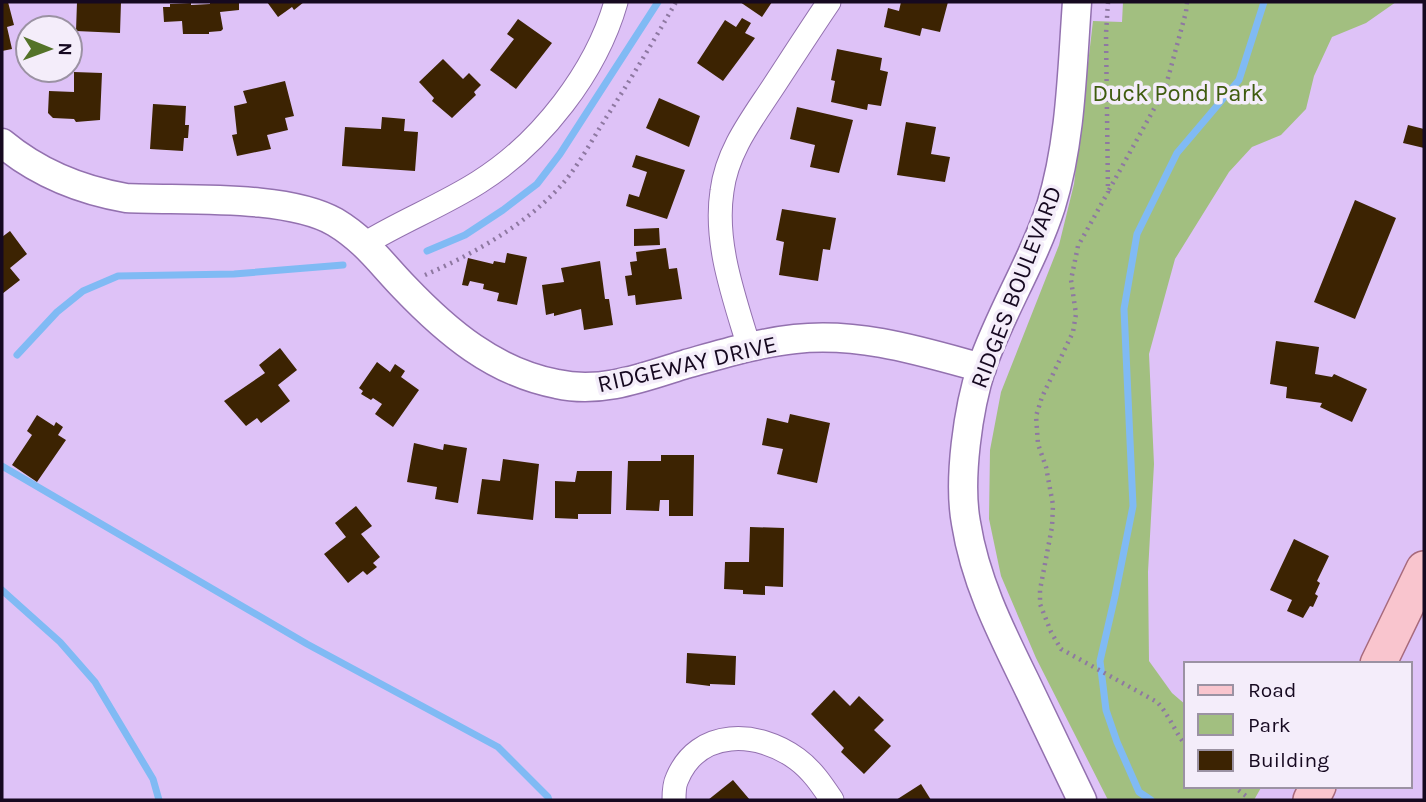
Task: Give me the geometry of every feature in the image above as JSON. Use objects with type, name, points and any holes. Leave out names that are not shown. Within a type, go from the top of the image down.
[{"type":"main road","points":[[1379,662],[1424,569]]},
{"type":"street","points":[[366,243],[481,181],[540,134],[584,72],[610,25],[616,2]]},
{"type":"street","points":[[749,347],[723,250],[720,219],[727,165],[740,138],[829,2]]},
{"type":"street","name":"RIDGES BOULEVARD","points":[[1077,2],[1070,101],[1051,205],[1040,237],[982,368],[971,416],[963,471],[965,520],[981,585],[1082,800]]},
{"type":"street","name":"RIDGEWAY DRIVE","points":[[2,143],[44,171],[87,190],[126,198],[289,206],[333,221],[366,243],[439,322],[478,352],[506,368],[557,384],[590,388],[619,384],[749,347],[804,338],[858,338],[887,342],[982,368]]},
{"type":"street","points":[[674,800],[676,780],[692,755],[714,741],[742,738],[767,743],[795,757],[814,774],[832,800]]},
{"type":"path","points":[[402,285],[467,255],[523,220],[556,191],[586,150],[676,2]]},
{"type":"path","points":[[1108,2],[1108,192]]},
{"type":"path","points":[[1184,744],[1157,702],[1061,649],[1051,632],[1040,604],[1040,590],[1052,527],[1053,505],[1046,467],[1040,455],[1036,416],[1042,397],[1073,332],[1076,314],[1071,280],[1078,246],[1165,89],[1187,2]]},
{"type":"path","points":[[1236,788],[1246,796]]},
{"type":"green space","name":"Duck Pond Park","points":[[1123,2],[1396,2],[1366,23],[1332,37],[1314,76],[1306,109],[1281,135],[1252,147],[1229,172],[1175,259],[1149,354],[1154,464],[1148,572],[1149,661],[1172,693],[1184,703],[1184,788],[1261,788],[1254,800],[1108,800],[1036,658],[1001,576],[989,519],[990,450],[1001,392],[1059,245],[1074,184],[1093,21],[1122,22]]},
{"type":"building","points":[[2,2],[8,2],[14,25],[7,27],[12,49],[2,51]]},
{"type":"building","points":[[77,2],[121,2],[120,33],[84,31],[84,14],[77,14]]},
{"type":"building","points":[[239,2],[239,10],[220,12],[223,29],[221,31],[183,34],[182,21],[164,22],[163,7],[170,7],[170,4]]},
{"type":"building","points":[[267,2],[304,2],[278,17]]},
{"type":"building","points":[[740,2],[772,2],[762,17]]},
{"type":"building","points":[[901,2],[948,2],[940,32],[922,28],[920,36],[884,27],[888,8],[899,11]]},
{"type":"building","points":[[742,18],[751,23],[745,33],[755,38],[723,81],[697,63],[725,20],[736,27]]},
{"type":"building","points":[[518,19],[552,43],[516,89],[490,70],[514,39],[507,34]]},
{"type":"building","points":[[837,49],[882,58],[880,70],[888,72],[881,106],[868,104],[867,110],[831,102],[835,81],[831,80]]},
{"type":"building","points":[[443,59],[463,79],[469,73],[481,85],[474,92],[476,95],[452,118],[432,101],[434,98],[419,82]]},
{"type":"building","points":[[84,72],[102,73],[100,120],[76,122],[74,119],[53,118],[48,113],[49,91],[74,92],[74,84],[84,84]]},
{"type":"building","points":[[285,81],[294,116],[285,118],[288,130],[267,135],[271,149],[237,156],[232,135],[237,134],[234,106],[247,103],[243,91]]},
{"type":"building","points":[[659,98],[700,116],[689,147],[646,128]]},
{"type":"building","points":[[153,104],[186,106],[185,125],[189,125],[183,151],[150,149]]},
{"type":"building","points":[[797,107],[853,120],[839,173],[810,167],[815,145],[790,139]]},
{"type":"building","points":[[382,117],[405,119],[404,131],[418,132],[415,171],[342,166],[345,127],[381,129]]},
{"type":"building","points":[[906,122],[936,127],[931,154],[950,157],[945,182],[897,175]]},
{"type":"building","points":[[1408,125],[1424,129],[1424,148],[1403,143]]},
{"type":"building","points":[[636,155],[685,170],[667,219],[626,206],[629,194],[639,197],[647,172],[632,167]]},
{"type":"building","points":[[1355,200],[1396,218],[1355,319],[1314,302]]},
{"type":"building","points":[[782,209],[836,218],[830,250],[823,249],[818,281],[779,275],[784,242],[776,240]]},
{"type":"building","points":[[659,228],[660,245],[634,246],[634,229]]},
{"type":"building","points":[[10,231],[27,254],[10,268],[20,280],[2,294],[2,237]]},
{"type":"building","points":[[666,248],[669,269],[677,268],[682,299],[636,305],[635,295],[628,296],[625,276],[632,275],[630,262],[637,261],[636,252]]},
{"type":"building","points":[[507,253],[527,257],[517,305],[497,301],[499,293],[483,289],[484,284],[470,281],[468,286],[462,285],[468,258],[493,264],[494,261],[505,263]]},
{"type":"building","points":[[600,261],[605,299],[609,299],[613,325],[584,330],[581,309],[554,316],[554,313],[546,315],[542,285],[564,282],[561,268]]},
{"type":"building","points":[[1276,341],[1319,347],[1315,374],[1332,377],[1334,374],[1367,389],[1352,422],[1320,407],[1322,403],[1286,398],[1287,387],[1270,384]]},
{"type":"building","points":[[280,348],[297,370],[278,385],[290,401],[261,423],[257,418],[246,426],[224,401],[265,373],[259,365]]},
{"type":"building","points":[[377,362],[390,372],[395,364],[405,371],[401,377],[419,390],[393,427],[375,414],[382,404],[361,394],[363,391],[359,388]]},
{"type":"building","points":[[790,414],[830,423],[817,483],[777,474],[783,449],[762,445],[767,418],[788,423]]},
{"type":"building","points":[[37,415],[54,426],[56,422],[63,427],[58,435],[66,440],[37,482],[12,465],[32,435],[27,431]]},
{"type":"building","points":[[414,443],[443,450],[444,444],[467,448],[458,503],[435,499],[437,487],[407,482]]},
{"type":"building","points":[[661,455],[694,455],[693,516],[669,516],[669,500],[660,500],[659,511],[626,510],[628,461],[661,461]]},
{"type":"building","points":[[503,459],[539,464],[533,520],[477,514],[482,479],[500,481]]},
{"type":"building","points":[[577,471],[612,471],[611,514],[578,514],[578,519],[555,518],[555,481],[575,482]]},
{"type":"building","points":[[356,506],[372,526],[361,534],[380,557],[373,563],[377,567],[367,575],[363,571],[348,583],[324,554],[346,537],[335,523]]},
{"type":"building","points":[[750,527],[784,528],[783,587],[765,586],[765,595],[743,594],[743,590],[724,589],[725,562],[749,562]]},
{"type":"building","points":[[1294,539],[1329,556],[1317,581],[1320,583],[1315,594],[1318,596],[1303,618],[1287,611],[1292,600],[1270,590]]},
{"type":"building","points":[[687,653],[736,656],[735,685],[686,683]]},
{"type":"building","points":[[834,690],[850,706],[859,696],[884,720],[874,730],[891,746],[864,774],[841,752],[844,748],[811,714]]},
{"type":"building","points":[[733,780],[750,800],[708,800]]},
{"type":"building","points":[[921,784],[931,800],[896,800]]},
{"type":"waterway","points":[[427,251],[465,235],[537,184],[560,154],[658,2]]},
{"type":"waterway","points":[[1151,800],[1139,792],[1117,742],[1106,710],[1100,661],[1133,506],[1124,309],[1137,234],[1177,153],[1239,80],[1264,2]]},
{"type":"waterway","points":[[17,355],[57,312],[83,291],[118,276],[234,274],[343,265]]},
{"type":"waterway","points":[[2,466],[307,644],[498,747],[549,800]]},
{"type":"waterway","points":[[2,590],[60,642],[95,682],[153,779],[159,800]]}]
